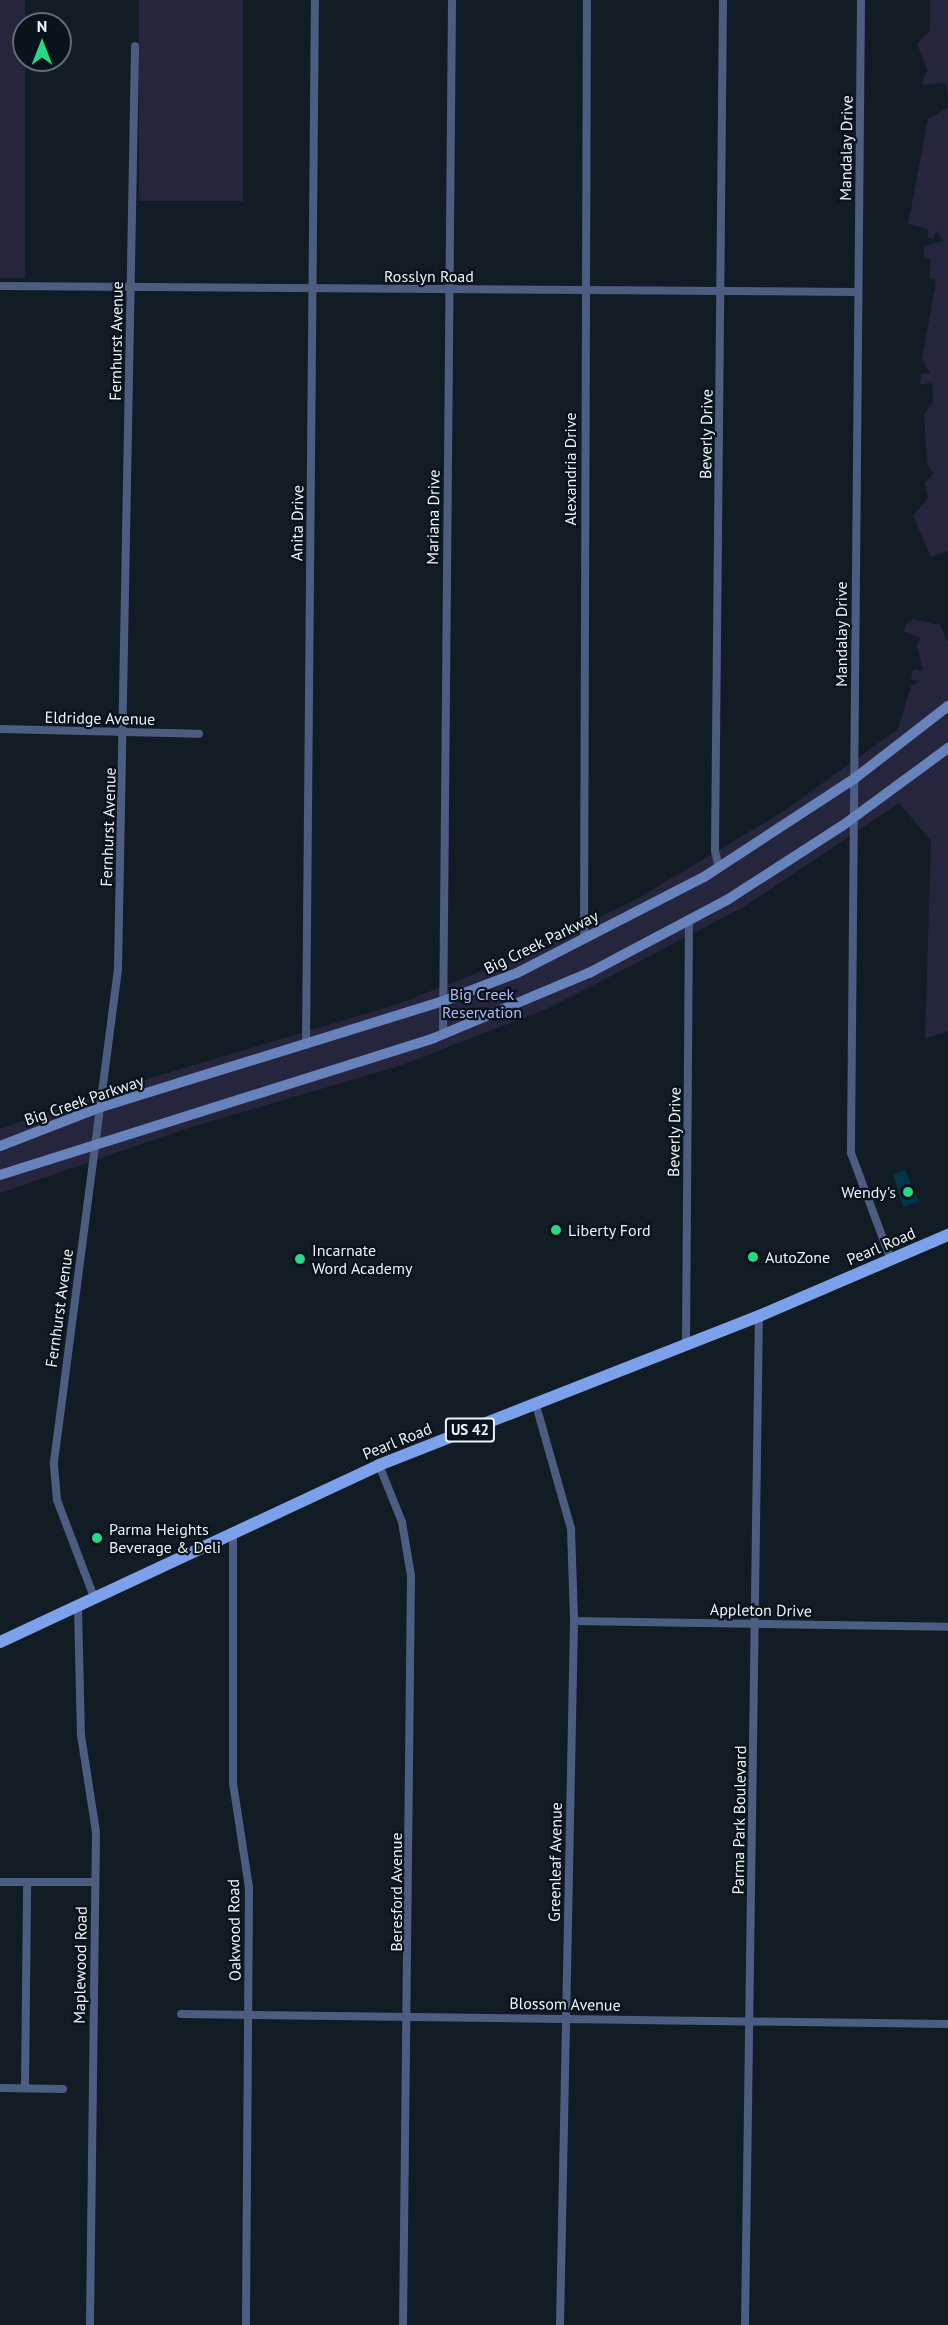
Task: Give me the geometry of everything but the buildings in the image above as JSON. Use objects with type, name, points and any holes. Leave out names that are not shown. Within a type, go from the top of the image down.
[{"type":"main road","name":"Pearl Road","points":[[0,1642],[379,1465],[759,1316],[948,1235]]},
{"type":"street","name":"Anita Drive","points":[[306,1046],[315,0]]},
{"type":"street","name":"Mariana Drive","points":[[443,1034],[441,1002],[452,0]]},
{"type":"street","name":"Alexandria Drive","points":[[584,938],[584,289],[587,0]]},
{"type":"street","name":"Beverly Drive","points":[[719,868],[715,850],[723,0]]},
{"type":"street","name":"Mandalay Drive","points":[[861,0],[851,1153],[891,1260]]},
{"type":"street","name":"Fernhurst Avenue","points":[[94,1598],[57,1500],[54,1462],[98,1108],[118,969],[135,46]]},
{"type":"street","name":"Rosslyn Road","points":[[0,286],[721,289],[858,292]]},
{"type":"street","name":"Big Creek Parkway","points":[[0,1146],[98,1108],[306,1046],[441,1002],[517,973],[719,868],[854,780],[948,706]]},
{"type":"street","name":"Eldridge Avenue","points":[[0,729],[199,734]]},
{"type":"street","points":[[0,1175],[443,1034],[589,973],[689,921],[853,817],[948,748]]},
{"type":"street","name":"Beverly Drive","points":[[686,1344],[689,921]]},
{"type":"street","name":"Parma Park Boulevard","points":[[745,2325],[759,1316]]},
{"type":"street","name":"Greenleaf Avenue","points":[[536,1405],[571,1529],[574,1621],[564,2018],[560,2325]]},
{"type":"street","name":"Beresford Avenue","points":[[379,1465],[402,1522],[411,1576],[403,2325]]},
{"type":"street","name":"Oakwood Road","points":[[233,1535],[233,1783],[249,1888],[246,2325]]},
{"type":"street","name":"Maplewood Road","points":[[78,1606],[81,1735],[96,1832],[90,2325]]},
{"type":"street","name":"Appleton Drive","points":[[574,1621],[948,1627]]},
{"type":"street","points":[[0,1882],[95,1882]]},
{"type":"street","points":[[25,2088],[27,1882]]},
{"type":"street","name":"Blossom Avenue","points":[[182,2014],[408,2015],[948,2024]]},
{"type":"street","points":[[0,2088],[63,2089]]},
{"type":"green space","points":[[0,0],[25,0],[25,12],[12,12],[12,72],[25,72],[25,278],[0,278]]},
{"type":"green space","points":[[139,0],[243,0],[243,201],[139,201]]},
{"type":"green space","points":[[930,0],[948,0],[948,99],[946,83],[922,85],[927,69],[917,44],[930,30]]},
{"type":"green space","points":[[948,107],[948,551],[931,557],[913,516],[928,498],[925,483],[934,473],[927,465],[924,414],[933,402],[932,383],[920,385],[921,374],[930,373],[922,360],[936,281],[929,278],[931,258],[924,259],[924,246],[943,241],[936,230],[933,239],[928,238],[928,229],[908,224],[928,119]]},
{"type":"green space","name":"Big Creek Reservation","points":[[913,619],[940,625],[948,642],[948,1031],[925,1039],[931,841],[899,803],[744,907],[549,1008],[402,1065],[185,1129],[0,1193],[0,1129],[117,1088],[398,1004],[497,965],[633,901],[781,813],[898,729],[911,686],[920,681],[911,680],[913,669],[923,671],[917,645],[920,638],[904,632],[906,624]]},
{"type":"place","name":"Wendy's","points":[[908,1192]]},
{"type":"place","name":"Liberty Ford","points":[[556,1230]]},
{"type":"place","name":"AutoZone","points":[[753,1257]]},
{"type":"place","name":"Incarnate Word Academy","points":[[300,1259]]},
{"type":"place","name":"Parma Heights Beverage & Deli","points":[[97,1538]]}]
